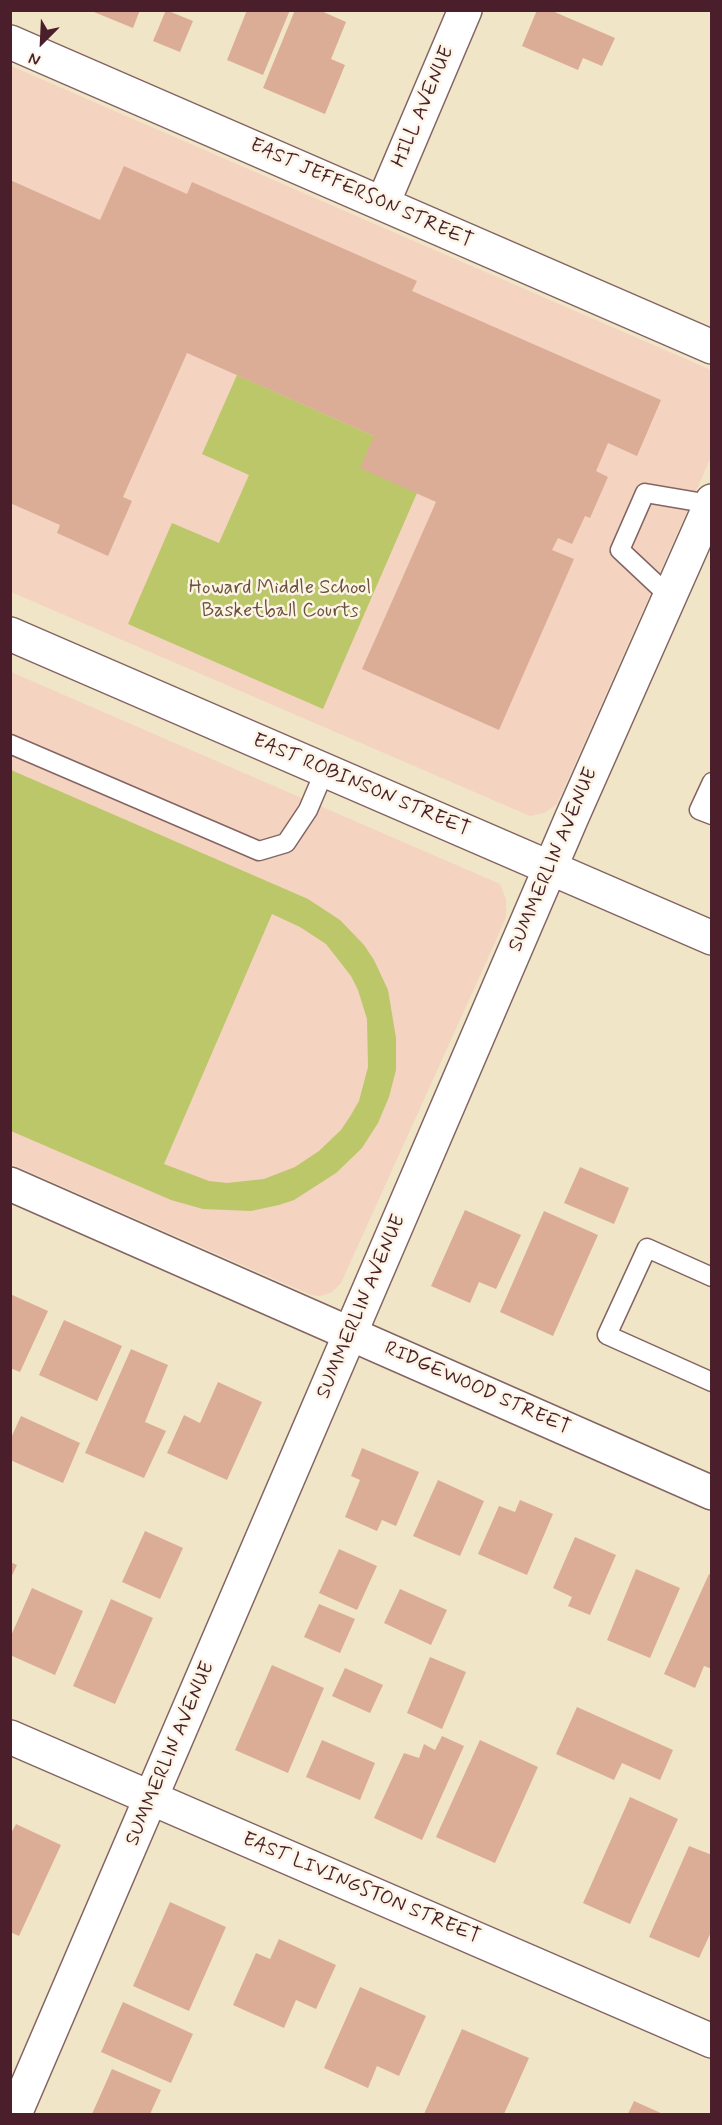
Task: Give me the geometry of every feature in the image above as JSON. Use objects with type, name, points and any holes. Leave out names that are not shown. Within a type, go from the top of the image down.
[{"type":"street","name":"HILL AVENUE","points":[[383,203],[465,10]]},
{"type":"street","name":"EAST JEFFERSON STREET","points":[[10,42],[711,347]]},
{"type":"street","name":"SUMMERLIN AVENUE","points":[[15,2115],[550,868],[670,597],[703,545],[711,502]]},
{"type":"street","name":"EAST ROBINSON STREET","points":[[10,634],[711,938]]},
{"type":"street","name":"RIDGEWOOD STREET","points":[[10,1184],[711,1493]]},
{"type":"street","name":"EAST LIVINGSTON STREET","points":[[10,1737],[711,2041]]},
{"type":"lane","points":[[670,597],[620,550],[645,493],[711,502]]},
{"type":"lane","points":[[10,744],[259,851],[286,843],[308,810],[325,770]]},
{"type":"lane","points":[[711,782],[699,810],[711,815]]},
{"type":"lane","points":[[711,1276],[647,1248],[607,1335],[711,1382]]},
{"type":"shaded area","points":[[11,66],[711,370],[711,457],[557,804],[544,813],[530,816],[11,592]]},
{"type":"shaded area","points":[[11,672],[500,884],[506,899],[506,917],[341,1283],[332,1292],[320,1296],[311,1295],[11,1164]]},
{"type":"green space","name":"Howard Middle School Basketball Courts","points":[[237,375],[374,436],[417,493],[323,709],[128,624],[172,523],[219,543],[249,475],[202,454]]},
{"type":"green space","points":[[11,770],[308,899],[340,920],[364,945],[388,990],[396,1038],[396,1070],[389,1097],[378,1123],[362,1148],[336,1173],[294,1200],[251,1211],[203,1209],[171,1200],[11,1131]],"holes":[[[272,914],[300,927],[326,944],[351,976],[367,1019],[368,1067],[359,1101],[351,1115],[341,1130],[319,1151],[295,1167],[264,1179],[227,1183],[209,1181],[164,1164]]]},
{"type":"building","points":[[89,10],[140,10],[133,28]]},
{"type":"building","points":[[166,10],[193,21],[180,52],[153,41]]},
{"type":"building","points":[[247,10],[290,10],[263,75],[227,60]]},
{"type":"building","points":[[295,10],[319,10],[346,22],[331,59],[345,65],[325,114],[263,88]]},
{"type":"building","points":[[537,10],[550,10],[615,38],[602,66],[583,58],[578,70],[522,46]]},
{"type":"building","points":[[124,166],[187,194],[192,182],[417,281],[412,291],[661,400],[637,456],[608,443],[596,471],[608,477],[590,518],[585,516],[572,544],[558,538],[552,550],[574,559],[499,730],[362,669],[436,502],[360,468],[374,436],[187,353],[123,497],[132,501],[108,556],[57,533],[60,525],[10,503],[10,180],[100,220]]},
{"type":"building","points":[[580,1167],[629,1188],[614,1224],[564,1203]]},
{"type":"building","points":[[465,1210],[521,1235],[496,1289],[479,1282],[470,1303],[431,1286]]},
{"type":"building","points":[[544,1211],[598,1235],[553,1336],[500,1312]]},
{"type":"building","points":[[10,1294],[48,1311],[20,1372],[10,1368]]},
{"type":"building","points":[[64,1320],[122,1346],[97,1401],[39,1375]]},
{"type":"building","points":[[131,1349],[168,1365],[145,1422],[166,1431],[144,1478],[85,1453]]},
{"type":"building","points":[[218,1382],[262,1402],[227,1480],[167,1453],[184,1415],[200,1423]]},
{"type":"building","points":[[21,1416],[80,1443],[63,1483],[10,1460],[10,1440]]},
{"type":"building","points":[[362,1448],[419,1472],[396,1526],[382,1520],[377,1531],[345,1517],[360,1480],[351,1476]]},
{"type":"building","points":[[438,1480],[484,1501],[460,1556],[413,1536]]},
{"type":"building","points":[[520,1500],[553,1514],[527,1575],[478,1554],[499,1506],[515,1512]]},
{"type":"building","points":[[145,1531],[183,1548],[160,1599],[122,1582]]},
{"type":"building","points":[[575,1537],[616,1555],[590,1615],[568,1606],[572,1597],[553,1588]]},
{"type":"building","points":[[339,1549],[377,1566],[357,1610],[319,1593]]},
{"type":"building","points":[[10,1562],[17,1565],[10,1580]]},
{"type":"building","points":[[636,1569],[680,1588],[650,1658],[607,1640]]},
{"type":"building","points":[[709,1574],[712,1575],[712,1669],[704,1666],[695,1688],[664,1674]]},
{"type":"building","points":[[32,1588],[83,1611],[55,1675],[10,1655],[10,1638]]},
{"type":"building","points":[[400,1589],[447,1610],[431,1645],[384,1623]]},
{"type":"building","points":[[111,1599],[153,1618],[115,1704],[73,1686]]},
{"type":"building","points":[[319,1604],[355,1619],[340,1653],[304,1637]]},
{"type":"building","points":[[430,1657],[466,1672],[442,1729],[407,1713]]},
{"type":"building","points":[[272,1665],[324,1688],[288,1773],[235,1750]]},
{"type":"building","points":[[345,1668],[383,1685],[370,1713],[332,1696]]},
{"type":"building","points":[[577,1707],[673,1750],[660,1780],[622,1763],[614,1780],[556,1754]]},
{"type":"building","points":[[442,1736],[464,1746],[422,1840],[374,1818],[404,1753],[419,1758],[424,1744],[435,1750]]},
{"type":"building","points":[[322,1740],[375,1763],[360,1800],[306,1777]]},
{"type":"building","points":[[480,1740],[538,1767],[495,1863],[436,1837]]},
{"type":"building","points":[[630,1797],[678,1819],[630,1924],[583,1903]]},
{"type":"building","points":[[16,1824],[61,1845],[19,1936],[10,1932],[10,1835]]},
{"type":"building","points":[[689,1846],[712,1855],[712,1930],[699,1958],[649,1937]]},
{"type":"building","points":[[170,1902],[226,1927],[189,2011],[133,1986]]},
{"type":"building","points":[[279,1939],[336,1965],[316,2009],[296,2000],[284,2028],[233,2005],[256,1953],[270,1959]]},
{"type":"building","points":[[360,1987],[426,2016],[399,2076],[377,2066],[368,2088],[324,2068]]},
{"type":"building","points":[[123,2002],[193,2034],[171,2083],[101,2052]]},
{"type":"building","points":[[462,2029],[529,2058],[504,2114],[424,2114]]},
{"type":"building","points":[[112,2069],[161,2090],[150,2114],[92,2114]]},
{"type":"building","points":[[634,2101],[663,2114],[628,2114]]}]
